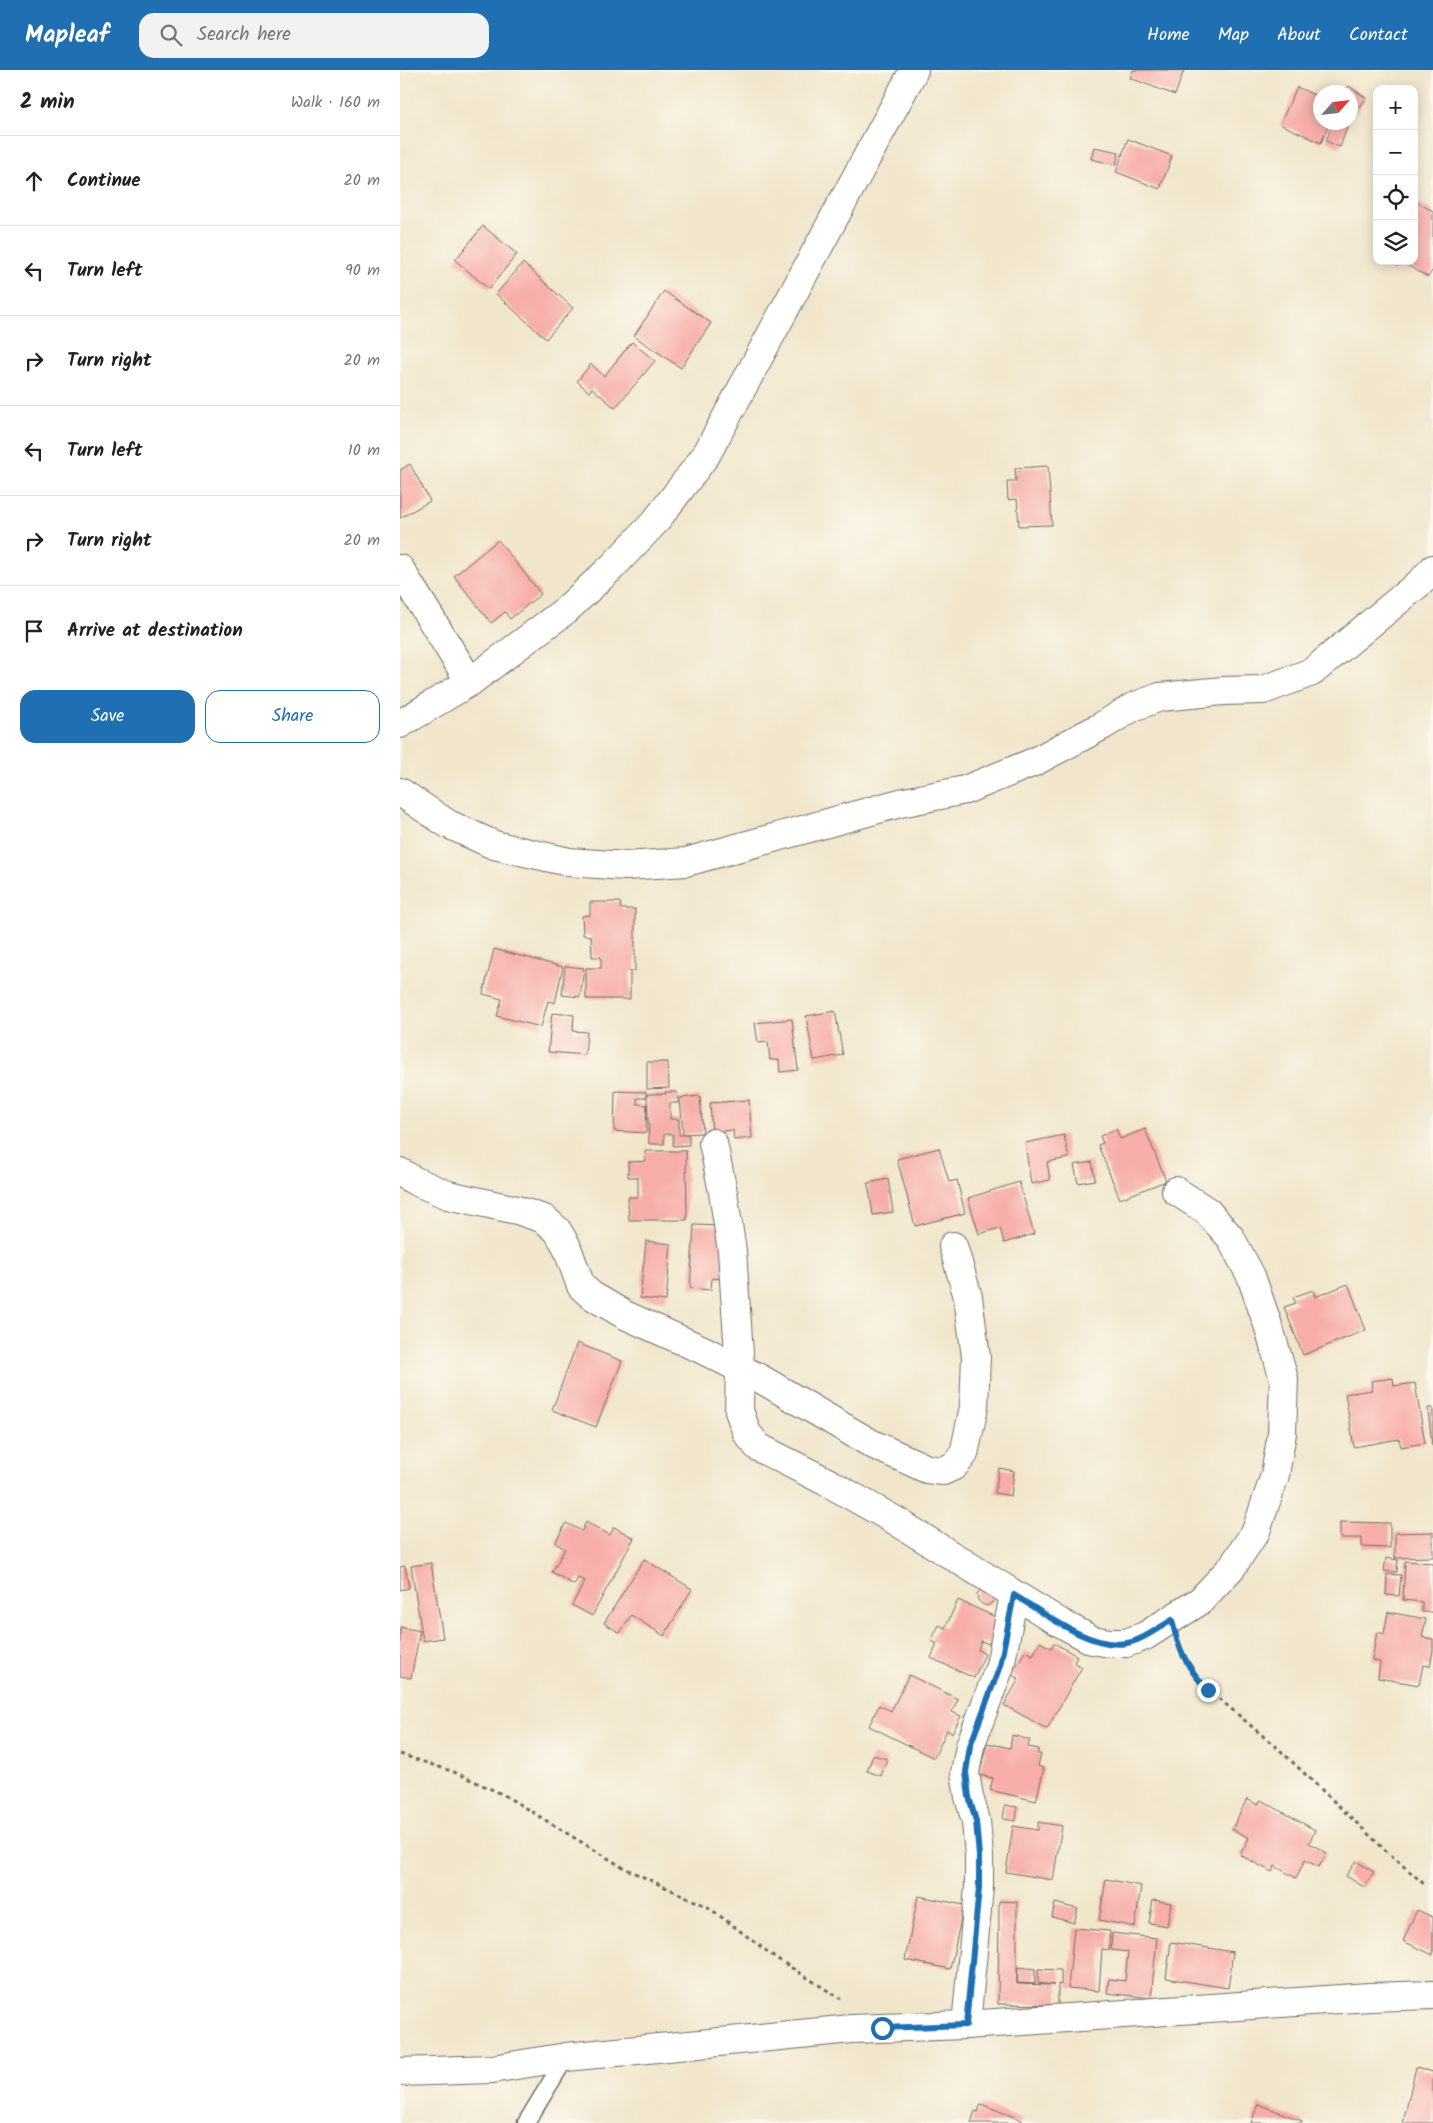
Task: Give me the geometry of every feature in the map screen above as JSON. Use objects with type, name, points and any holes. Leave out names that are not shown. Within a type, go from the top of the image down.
[{"type":"street","points":[[400,724],[470,682],[566,610],[612,568],[655,522],[706,455],[914,70]]},
{"type":"street","points":[[400,569],[470,682]]},
{"type":"street","points":[[400,792],[448,824],[494,845],[569,862],[626,866],[686,862],[900,803],[965,790],[1034,762],[1102,726],[1133,707],[1160,697],[1223,690],[1263,690],[1312,672],[1433,569]]},
{"type":"street","points":[[713,1143],[732,1251],[740,1368],[739,1411],[747,1433],[758,1447],[829,1483],[879,1512],[1059,1622],[1092,1640],[1110,1643],[1126,1643],[1145,1636],[1172,1620],[1200,1601],[1232,1567],[1256,1531],[1275,1475],[1282,1433],[1284,1379],[1251,1276],[1230,1237],[1207,1211],[1176,1191]]},
{"type":"street","points":[[400,1172],[415,1181],[448,1195],[517,1210],[544,1219],[557,1230],[566,1245],[581,1286],[591,1295],[625,1315],[740,1368],[872,1444],[927,1469],[943,1471],[954,1466],[964,1454],[974,1407],[976,1357],[968,1297],[953,1246]]},
{"type":"street","points":[[966,2025],[979,1888],[979,1856],[976,1821],[969,1797],[966,1772],[970,1746],[1000,1666],[1014,1595]]},
{"type":"street","points":[[400,2072],[492,2069],[566,2057],[841,2030],[966,2025],[1369,1996],[1433,1994]]},
{"type":"lane","points":[[526,2123],[566,2057]]},
{"type":"path","points":[[1172,1620],[1177,1643],[1194,1675],[1283,1753],[1385,1850],[1424,1884]]},
{"type":"path","points":[[400,1754],[454,1772],[504,1795],[624,1868],[708,1907],[776,1958],[882,2028]]},
{"type":"building","points":[[1133,70],[1184,70],[1175,95],[1130,78]]},
{"type":"building","points":[[1297,87],[1313,94],[1313,130],[1327,130],[1321,143],[1280,124]]},
{"type":"building","points":[[1358,92],[1366,98],[1358,110]]},
{"type":"building","points":[[1330,130],[1346,130],[1340,147],[1326,141]]},
{"type":"building","points":[[1128,139],[1172,156],[1160,189],[1116,172]]},
{"type":"building","points":[[1094,147],[1119,152],[1116,165],[1091,159]]},
{"type":"building","points":[[1418,203],[1433,211],[1433,272],[1428,277],[1406,265],[1418,265]]},
{"type":"building","points":[[483,226],[517,254],[489,289],[455,260]]},
{"type":"building","points":[[523,263],[573,308],[546,339],[496,294]]},
{"type":"building","points":[[664,291],[711,323],[681,368],[634,336]]},
{"type":"building","points":[[632,342],[655,361],[615,408],[592,388],[589,392],[577,381],[591,364],[604,376]]},
{"type":"building","points":[[410,464],[430,501],[400,518],[400,470]]},
{"type":"building","points":[[1048,466],[1052,525],[1019,526],[1017,499],[1008,500],[1007,481],[1016,481],[1015,468]]},
{"type":"building","points":[[498,540],[541,594],[510,619],[505,612],[491,623],[454,576]]},
{"type":"building","points":[[590,902],[620,902],[621,909],[635,909],[635,971],[630,971],[630,999],[586,999],[586,968],[601,968],[601,957],[592,957],[591,936],[583,935],[582,916],[590,915]]},
{"type":"building","points":[[494,949],[563,967],[555,1003],[548,1001],[541,1027],[497,1016],[502,999],[483,994]]},
{"type":"building","points":[[565,966],[584,968],[580,997],[562,995]]},
{"type":"building","points":[[835,1011],[843,1055],[814,1060],[806,1016]]},
{"type":"building","points":[[552,1013],[574,1015],[573,1031],[587,1032],[585,1055],[548,1052]]},
{"type":"building","points":[[792,1019],[798,1070],[780,1072],[779,1060],[770,1060],[768,1042],[758,1043],[755,1023]]},
{"type":"building","points":[[647,1062],[668,1062],[669,1088],[647,1089]]},
{"type":"building","points":[[615,1091],[646,1092],[646,1098],[637,1098],[637,1104],[647,1105],[646,1133],[614,1131]]},
{"type":"building","points":[[665,1092],[677,1092],[678,1103],[670,1103],[670,1119],[679,1119],[679,1135],[689,1135],[689,1145],[673,1146],[673,1134],[664,1134],[664,1144],[649,1144],[647,1094],[666,1094]]},
{"type":"building","points":[[700,1096],[703,1133],[683,1134],[680,1098]]},
{"type":"building","points":[[749,1100],[752,1138],[734,1140],[733,1130],[712,1132],[710,1103]]},
{"type":"building","points":[[1116,1129],[1120,1139],[1145,1129],[1166,1181],[1120,1199],[1098,1145],[1103,1143],[1100,1136]]},
{"type":"building","points":[[1064,1135],[1069,1158],[1047,1162],[1050,1180],[1031,1184],[1025,1143]]},
{"type":"building","points":[[939,1148],[949,1182],[957,1180],[965,1213],[915,1226],[897,1159]]},
{"type":"building","points":[[645,1151],[686,1151],[687,1220],[629,1220],[628,1197],[638,1197],[638,1177],[628,1177],[628,1162],[646,1161]]},
{"type":"building","points":[[1092,1162],[1095,1180],[1078,1183],[1074,1165]]},
{"type":"building","points":[[888,1179],[893,1212],[873,1215],[868,1183]]},
{"type":"building","points":[[1019,1182],[1034,1234],[1004,1243],[1000,1228],[979,1234],[968,1198]]},
{"type":"building","points":[[694,1225],[722,1226],[724,1279],[712,1278],[711,1290],[690,1288]]},
{"type":"building","points":[[646,1241],[671,1244],[666,1301],[640,1298]]},
{"type":"building","points":[[1348,1284],[1366,1330],[1303,1355],[1284,1307],[1296,1303],[1293,1297],[1313,1290],[1315,1297]]},
{"type":"building","points":[[577,1343],[622,1361],[596,1427],[552,1410]]},
{"type":"building","points":[[1393,1378],[1394,1386],[1415,1383],[1425,1443],[1401,1447],[1399,1439],[1354,1447],[1345,1394],[1372,1390],[1371,1381]]},
{"type":"building","points":[[1428,1408],[1433,1408],[1432,1446]]},
{"type":"building","points":[[999,1468],[1014,1471],[1011,1496],[995,1493]]},
{"type":"building","points":[[586,1522],[610,1535],[614,1527],[634,1538],[592,1616],[572,1605],[585,1581],[578,1578],[574,1585],[552,1572],[565,1549],[555,1543],[566,1523],[582,1531]]},
{"type":"building","points":[[1340,1522],[1390,1523],[1390,1548],[1362,1547],[1362,1538],[1340,1538]]},
{"type":"building","points":[[1433,1532],[1433,1557],[1395,1558],[1395,1533]]},
{"type":"building","points":[[1386,1558],[1398,1560],[1397,1572],[1384,1571]]},
{"type":"building","points":[[644,1559],[692,1589],[664,1636],[631,1615],[620,1633],[604,1623]]},
{"type":"building","points":[[1405,1561],[1433,1563],[1433,1612],[1422,1612],[1422,1602],[1403,1600]]},
{"type":"building","points":[[431,1563],[443,1638],[423,1641],[411,1566]]},
{"type":"building","points":[[405,1566],[409,1588],[400,1590],[400,1567]]},
{"type":"building","points":[[1387,1574],[1401,1575],[1399,1596],[1386,1595]]},
{"type":"building","points":[[981,1589],[995,1597],[993,1602],[987,1606],[978,1600],[977,1594]]},
{"type":"building","points":[[958,1600],[1000,1619],[989,1644],[981,1641],[978,1650],[985,1654],[974,1678],[931,1658],[937,1644],[931,1641],[939,1625],[945,1628]]},
{"type":"building","points":[[1388,1612],[1426,1619],[1422,1637],[1433,1639],[1433,1651],[1430,1666],[1423,1665],[1419,1685],[1378,1678],[1380,1662],[1372,1660],[1377,1632],[1384,1634]]},
{"type":"building","points":[[400,1627],[420,1631],[411,1678],[400,1676]]},
{"type":"building","points":[[1040,1642],[1051,1648],[1054,1643],[1077,1656],[1074,1663],[1082,1667],[1047,1729],[1004,1705],[1019,1679],[1011,1674],[1025,1651],[1033,1655]]},
{"type":"building","points":[[909,1675],[958,1699],[952,1712],[961,1716],[952,1733],[947,1730],[934,1758],[869,1726],[879,1705],[891,1711]]},
{"type":"building","points":[[1012,1735],[1030,1740],[1028,1747],[1039,1749],[1037,1754],[1041,1754],[1038,1766],[1044,1768],[1036,1801],[990,1790],[993,1778],[979,1775],[987,1743],[1010,1748]]},
{"type":"building","points":[[873,1755],[887,1759],[881,1776],[867,1771]]},
{"type":"building","points":[[1247,1799],[1258,1805],[1261,1800],[1315,1830],[1309,1843],[1327,1853],[1319,1867],[1305,1860],[1296,1878],[1275,1866],[1272,1872],[1240,1855],[1249,1838],[1232,1829]]},
{"type":"building","points":[[1005,1805],[1017,1807],[1016,1821],[1003,1819]]},
{"type":"building","points":[[1038,1822],[1062,1826],[1053,1880],[1006,1872],[1013,1826],[1038,1830]]},
{"type":"building","points":[[1356,1861],[1374,1872],[1364,1887],[1346,1876]]},
{"type":"building","points":[[1106,1879],[1141,1886],[1135,1927],[1099,1920]]},
{"type":"building","points":[[918,1896],[964,1905],[950,1969],[905,1960]]},
{"type":"building","points":[[1153,1900],[1171,1903],[1167,1926],[1149,1923]]},
{"type":"building","points":[[999,1901],[1017,1902],[1017,1984],[1054,1985],[1038,1983],[1038,1969],[1061,1970],[1061,1985],[1058,1984],[1058,2005],[998,2004]]},
{"type":"building","points":[[1055,1903],[1078,1909],[1074,1923],[1052,1917]]},
{"type":"building","points":[[1417,1910],[1433,1917],[1433,1955],[1403,1941]]},
{"type":"building","points":[[1074,1928],[1110,1931],[1109,1950],[1102,1949],[1099,1991],[1068,1988]]},
{"type":"building","points":[[1112,1933],[1157,1938],[1151,1998],[1107,1993],[1109,1979],[1125,1981],[1128,1952],[1111,1950]]},
{"type":"building","points":[[1171,1942],[1233,1952],[1228,1988],[1166,1978]]},
{"type":"building","points":[[1018,1967],[1035,1969],[1035,1984],[1017,1983]]},
{"type":"building","points":[[1416,2067],[1433,2072],[1433,2123],[1403,2123]]},
{"type":"building","points":[[981,2104],[1022,2120],[1021,2123],[971,2123],[975,2111],[978,2112]]},
{"type":"building","points":[[1258,2104],[1302,2121],[1302,2123],[1251,2123]]},
{"type":"route","points":[[882,2028],[966,2025],[979,1888],[976,1821],[969,1797],[966,1772],[970,1746],[1000,1666],[1014,1595],[1092,1640],[1110,1643],[1126,1643],[1145,1636],[1172,1620],[1177,1643],[1185,1659],[1194,1675],[1208,1690]]}]
